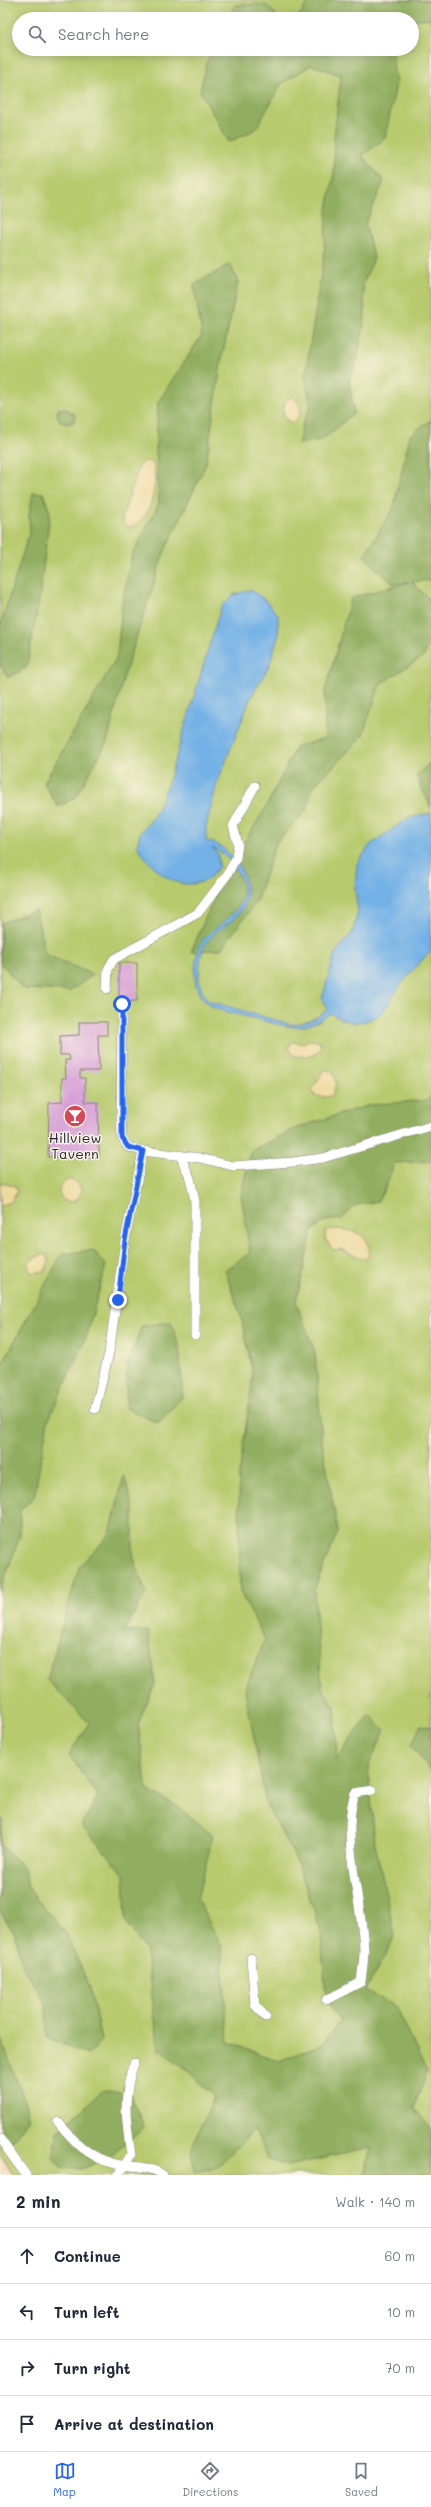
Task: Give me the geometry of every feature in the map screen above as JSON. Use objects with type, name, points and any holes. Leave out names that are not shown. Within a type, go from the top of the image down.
[{"type":"lane","points":[[107,989],[108,969],[114,959],[188,921],[206,905],[236,858],[238,844],[233,826],[255,786]]},
{"type":"lane","points":[[122,1004],[122,1138],[128,1147],[143,1151],[180,1155],[233,1166],[293,1162],[323,1158],[431,1126]]},
{"type":"lane","points":[[95,1409],[109,1354],[125,1240],[143,1151]]},
{"type":"lane","points":[[180,1155],[190,1178],[195,1201],[195,1335]]},
{"type":"lane","points":[[326,2000],[361,1982],[364,1952],[353,1856],[350,1807],[355,1793],[373,1790]]},
{"type":"lane","points":[[251,1958],[255,2004],[266,2017]]},
{"type":"lane","points":[[118,2175],[131,2155],[124,2110],[128,2081],[134,2063]]},
{"type":"lane","points":[[58,2122],[84,2151],[112,2163],[152,2168],[163,2175]]},
{"type":"lane","points":[[0,2139],[26,2175]]},
{"type":"green space","points":[[0,0],[431,0],[431,2175],[13,2175],[0,2153]]},
{"type":"green space","points":[[309,0],[431,0],[431,21],[427,18],[419,19],[419,12],[301,12]]},
{"type":"green space","points":[[260,4],[268,6],[274,12],[231,12],[235,5]]},
{"type":"green space","points":[[210,56],[392,56],[396,84],[385,138],[362,156],[384,181],[365,224],[374,258],[363,284],[365,318],[357,360],[349,381],[354,413],[322,440],[298,444],[303,423],[311,405],[305,378],[324,255],[327,210],[334,173],[334,138],[341,75],[311,65],[281,84],[256,129],[229,142],[200,91],[206,64]]},
{"type":"green space","points":[[230,264],[238,282],[222,357],[206,464],[163,555],[124,676],[107,742],[76,797],[58,807],[44,783],[117,657],[122,604],[132,555],[159,503],[156,451],[158,402],[202,335],[194,285]]},
{"type":"green space","points":[[65,408],[75,415],[74,422],[66,424],[60,421],[57,415],[58,409]]},
{"type":"green space","points":[[431,420],[431,580],[412,582],[431,601],[431,635],[424,656],[380,684],[362,737],[312,788],[307,809],[276,843],[256,902],[221,949],[191,952],[224,875],[265,809],[296,747],[325,738],[325,692],[351,598],[409,582],[393,584],[364,556],[393,509],[410,435]]},
{"type":"green space","points":[[33,493],[43,493],[50,513],[39,600],[27,667],[8,678],[0,663],[0,627],[30,530],[29,515]]},
{"type":"green space","points":[[431,762],[431,808],[416,776]]},
{"type":"green space","points":[[36,910],[45,954],[93,975],[70,991],[23,989],[0,962],[1,923]]},
{"type":"green space","points":[[431,1096],[431,1161],[394,1163],[386,1186],[378,1201],[356,1205],[342,1219],[324,1221],[312,1231],[296,1302],[315,1352],[322,1442],[338,1531],[314,1590],[322,1688],[335,1706],[337,1759],[369,1714],[385,1730],[368,1767],[375,1844],[395,1936],[366,1990],[396,2007],[427,2072],[414,2108],[431,2129],[430,2175],[364,2175],[371,2148],[287,2166],[267,2159],[255,2129],[216,2168],[195,2172],[192,2147],[214,2097],[187,2069],[159,2050],[146,1952],[126,1921],[124,1874],[82,1825],[98,1796],[69,1755],[89,1723],[47,1680],[79,1567],[110,1534],[124,1475],[133,1509],[133,1556],[146,1593],[124,1632],[148,1631],[155,1684],[138,1724],[147,1790],[177,1806],[213,1836],[197,1899],[221,1945],[228,2042],[279,2061],[322,2044],[340,2021],[326,2000],[321,1931],[296,1859],[266,1804],[245,1690],[265,1639],[240,1592],[239,1475],[253,1376],[242,1320],[225,1270],[250,1253],[241,1194],[251,1151],[299,1127],[370,1105],[427,1100]]},
{"type":"green space","points":[[93,1250],[106,1265],[87,1335],[48,1421],[34,1497],[20,1510],[20,1535],[0,1592],[0,1368],[62,1254]]},
{"type":"green space","points":[[171,1322],[179,1346],[183,1396],[158,1423],[126,1408],[127,1366],[142,1326]]},
{"type":"green space","points":[[421,1725],[431,1727],[431,1771],[411,1745]]},
{"type":"green space","points":[[0,1819],[3,1820],[0,1844]]},
{"type":"green space","points":[[0,1844],[24,1868],[28,1888],[66,1934],[90,1988],[101,2040],[88,2055],[47,2037],[46,2005],[23,1967],[15,1934],[0,1912]]},
{"type":"green space","points":[[0,2036],[23,2096],[29,2119],[12,2141],[0,2143]]},
{"type":"green space","points":[[103,2090],[131,2095],[144,2127],[115,2152],[85,2168],[62,2168],[52,2156],[58,2131]]},
{"type":"sand","points":[[293,396],[300,406],[300,413],[296,420],[292,423],[285,419],[283,410],[286,400]]},
{"type":"sand","points":[[146,461],[153,463],[155,481],[152,500],[144,517],[130,528],[123,522],[122,517],[140,464]]},
{"type":"sand","points":[[308,1040],[318,1041],[321,1044],[318,1052],[310,1056],[293,1055],[289,1048],[291,1042],[304,1043]]},
{"type":"sand","points":[[324,1069],[333,1072],[336,1084],[332,1096],[315,1096],[312,1090]]},
{"type":"sand","points":[[70,1180],[78,1183],[81,1191],[78,1199],[70,1202],[62,1199],[59,1191],[62,1183]]},
{"type":"sand","points":[[0,1183],[15,1186],[17,1192],[11,1202],[0,1206]]},
{"type":"sand","points":[[337,1229],[358,1233],[367,1240],[369,1252],[367,1260],[340,1249],[333,1250],[325,1239],[326,1230]]},
{"type":"sand","points":[[46,1254],[49,1261],[45,1271],[32,1273],[28,1266],[29,1263],[38,1256]]},
{"type":"water","points":[[251,590],[265,600],[278,615],[278,637],[269,666],[251,697],[217,783],[206,826],[206,841],[222,847],[239,865],[246,887],[246,897],[244,906],[239,913],[212,936],[204,946],[201,958],[199,981],[204,995],[209,1001],[292,1025],[310,1021],[328,1010],[322,999],[335,953],[352,933],[358,913],[355,888],[357,864],[370,845],[408,818],[431,813],[431,951],[407,977],[382,1012],[374,1018],[362,1022],[342,1020],[331,1013],[321,1020],[311,1024],[295,1027],[287,1026],[223,1011],[213,1007],[205,1001],[199,993],[195,983],[197,953],[205,938],[236,910],[241,902],[243,893],[242,882],[229,860],[223,854],[212,848],[218,854],[219,867],[206,880],[195,884],[185,884],[166,877],[158,871],[137,846],[140,833],[153,818],[167,787],[221,607],[233,595]]},
{"type":"building","points":[[119,963],[137,963],[137,1001],[119,1002]]},
{"type":"building","points":[[79,1022],[107,1022],[107,1035],[98,1035],[99,1071],[80,1071],[80,1078],[85,1078],[85,1102],[98,1102],[99,1157],[48,1157],[49,1103],[62,1102],[62,1078],[66,1078],[65,1060],[70,1060],[69,1055],[60,1055],[60,1036],[79,1035]]},
{"type":"place","name":"Hillview Tavern","points":[[75,1116]]},
{"type":"route","points":[[118,1300],[125,1240],[143,1151],[128,1147],[122,1138],[122,1004]]}]
